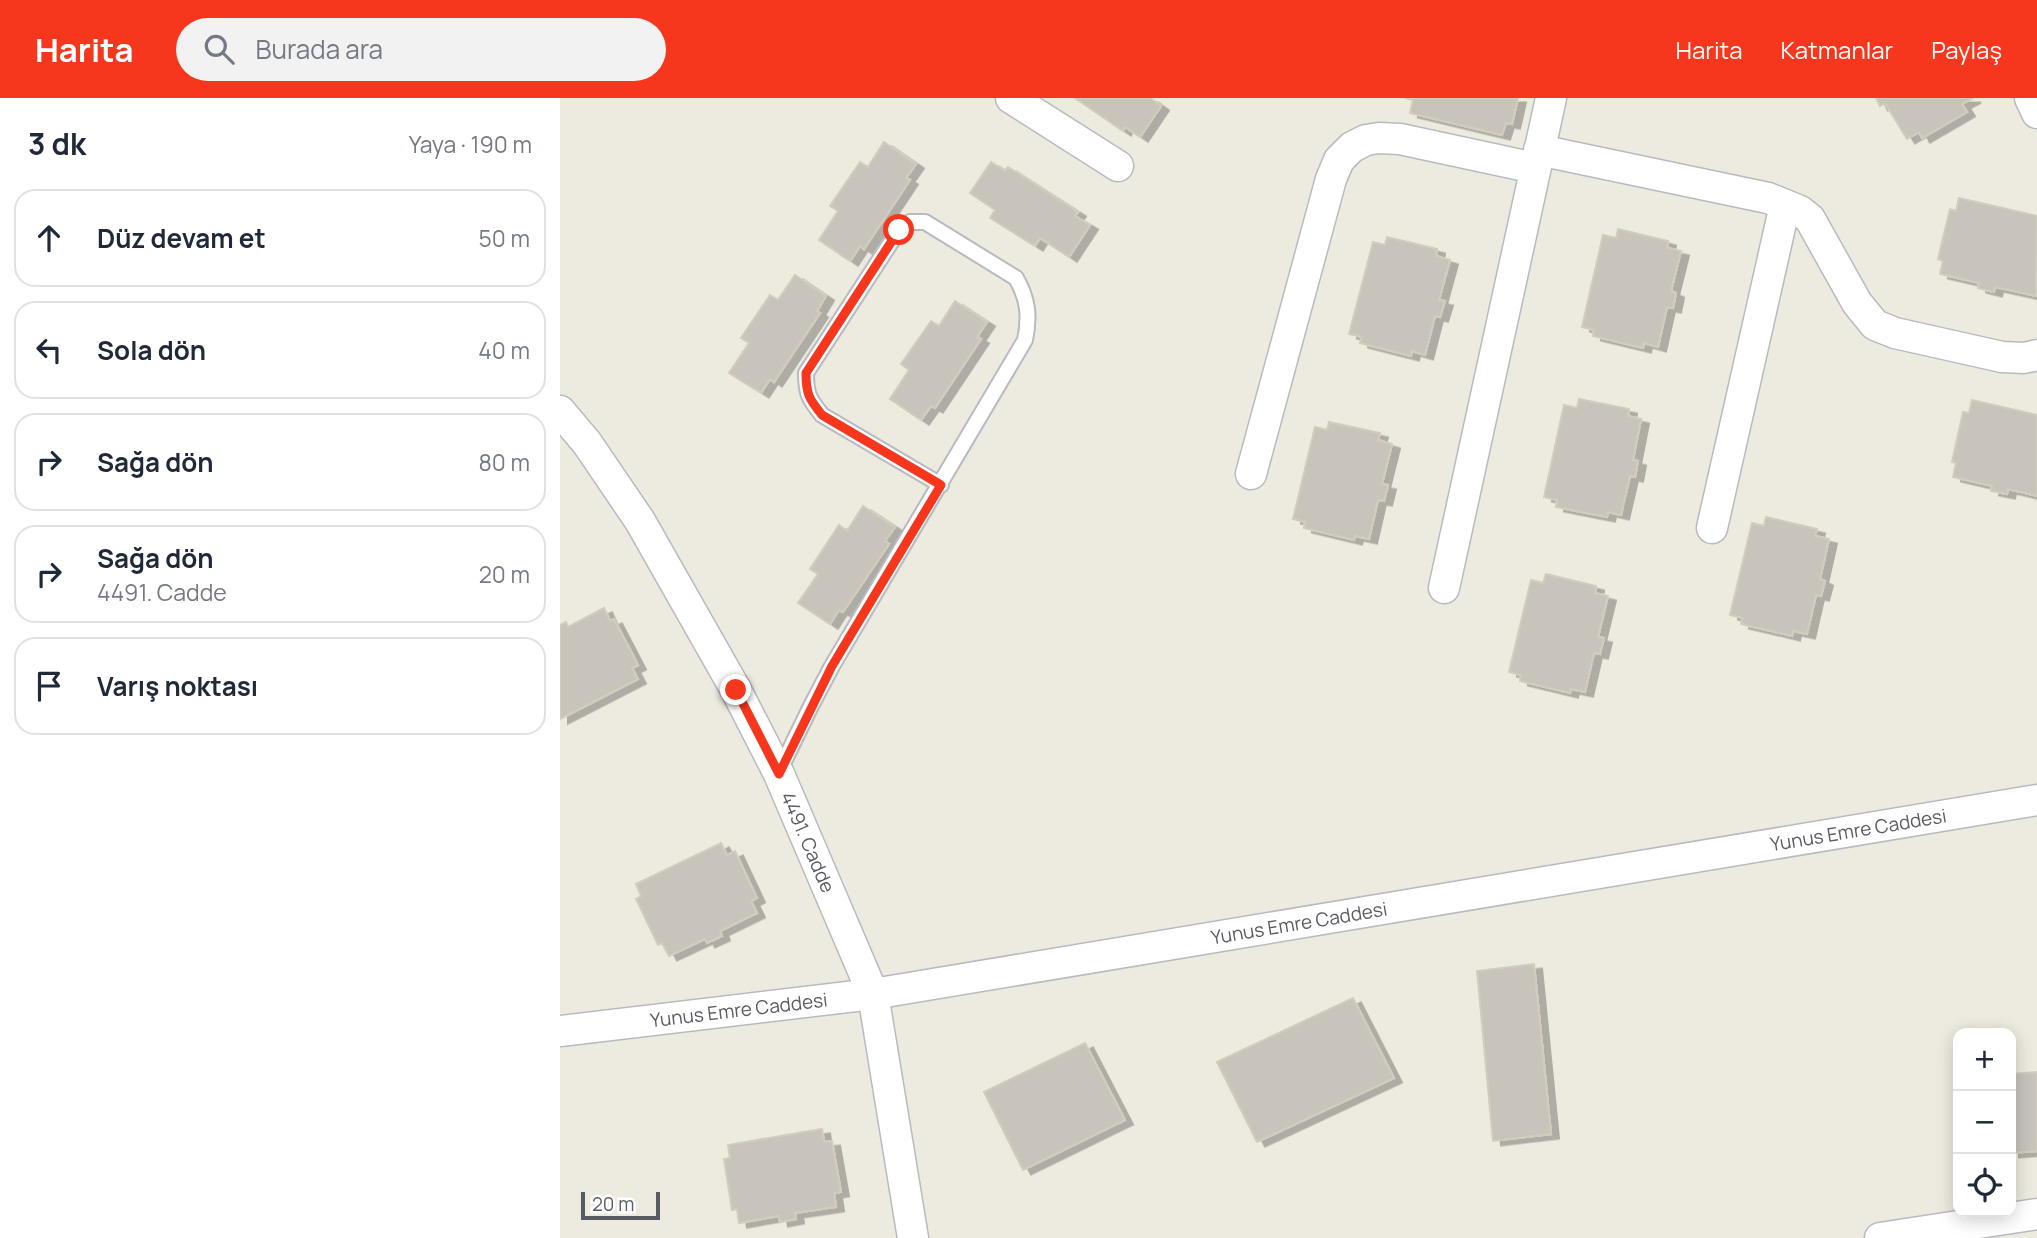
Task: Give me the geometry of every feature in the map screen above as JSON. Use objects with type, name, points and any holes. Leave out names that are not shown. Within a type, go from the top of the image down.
[{"type":"street","points":[[1011,98],[1118,166]]},
{"type":"street","points":[[1444,588],[1551,98]]},
{"type":"street","points":[[2030,98],[2037,113]]},
{"type":"street","points":[[1251,474],[1331,179],[1339,160],[1352,147],[1366,140],[1400,139],[1768,198],[1800,211],[1810,219],[1857,303],[1875,325],[1895,333],[2002,357],[2024,358],[2037,355]]},
{"type":"street","points":[[1712,528],[1784,205]]},
{"type":"street","name":"4491. Cadde","points":[[560,411],[587,443],[640,521],[736,690],[779,774],[873,995],[913,1238]]},
{"type":"street","name":"Yunus Emre Caddesi","points":[[560,1031],[873,995],[2037,800]]},
{"type":"street","points":[[1880,1238],[2037,1214]]},
{"type":"lane","points":[[779,774],[832,666],[941,485],[1025,340],[1028,305],[1016,278],[925,222],[910,222],[899,230],[806,373],[806,389],[810,400],[822,415],[941,485]]},
{"type":"building","points":[[1075,98],[1150,98],[1161,106],[1140,137],[1125,127],[1123,131]]},
{"type":"building","points":[[1405,98],[1518,98],[1512,124],[1506,123],[1502,135],[1410,113],[1413,100]]},
{"type":"building","points":[[1876,98],[1973,98],[1962,104],[1967,112],[1922,138],[1919,132],[1907,139],[1885,103],[1880,106]]},
{"type":"building","points":[[884,142],[916,164],[906,178],[910,180],[864,249],[860,246],[850,261],[819,240],[838,211],[830,206],[860,162],[868,167]]},
{"type":"building","points":[[991,162],[1005,171],[1008,167],[1078,212],[1075,216],[1090,225],[1069,257],[1040,238],[1035,246],[990,218],[995,210],[970,193]]},
{"type":"building","points":[[1959,198],[2037,216],[2036,296],[1995,287],[1994,292],[1978,288],[1979,283],[1940,274],[1943,261],[1938,259],[1950,209],[1956,211]]},
{"type":"building","points":[[1618,229],[1668,241],[1667,248],[1681,251],[1671,291],[1676,293],[1673,308],[1667,307],[1658,347],[1644,343],[1643,348],[1593,336],[1594,330],[1582,327],[1603,235],[1616,238]]},
{"type":"building","points":[[1387,237],[1437,249],[1436,256],[1450,260],[1439,300],[1445,301],[1440,317],[1435,316],[1425,355],[1412,351],[1411,356],[1360,343],[1362,337],[1349,334],[1373,242],[1385,245]]},
{"type":"building","points":[[795,275],[826,296],[817,311],[820,313],[774,382],[770,379],[761,393],[729,373],[749,343],[741,338],[770,295],[778,300]]},
{"type":"building","points":[[955,301],[987,322],[977,337],[981,339],[935,408],[931,406],[921,420],[890,399],[909,370],[901,364],[931,321],[939,326]]},
{"type":"building","points":[[1579,399],[1629,409],[1628,416],[1641,419],[1633,460],[1638,461],[1635,477],[1630,476],[1621,515],[1608,512],[1607,517],[1556,507],[1557,500],[1544,497],[1564,405],[1577,408]]},
{"type":"building","points":[[1972,400],[2037,415],[2037,496],[2008,489],[2007,494],[1991,491],[1992,486],[1953,477],[1956,463],[1952,462],[1963,412],[1969,413]]},
{"type":"building","points":[[1329,422],[1380,433],[1378,440],[1392,444],[1382,484],[1388,485],[1384,501],[1378,500],[1369,539],[1355,536],[1354,540],[1304,528],[1305,522],[1293,519],[1315,427],[1327,430]]},
{"type":"building","points":[[863,506],[895,527],[885,541],[889,544],[843,612],[839,610],[830,624],[798,603],[818,574],[810,569],[839,525],[847,531]]},
{"type":"building","points":[[1766,517],[1817,529],[1815,536],[1829,539],[1820,579],[1825,581],[1821,596],[1816,595],[1807,634],[1793,631],[1792,636],[1741,624],[1743,618],[1730,615],[1752,523],[1764,526]]},
{"type":"building","points":[[1546,574],[1596,586],[1595,593],[1608,596],[1598,637],[1604,638],[1600,654],[1594,653],[1585,692],[1571,689],[1570,693],[1520,681],[1521,675],[1509,672],[1531,580],[1543,583]]},
{"type":"building","points":[[604,608],[610,621],[614,619],[638,665],[632,668],[638,679],[560,719],[560,625],[566,622],[568,627]]},
{"type":"building","points":[[721,843],[727,855],[735,851],[757,898],[751,901],[757,913],[720,931],[722,936],[707,943],[705,939],[669,956],[662,943],[658,945],[636,899],[641,896],[636,884]]},
{"type":"building","points":[[1534,964],[1551,1134],[1493,1141],[1477,971]]},
{"type":"building","points":[[1353,998],[1394,1078],[1257,1142],[1217,1062]]},
{"type":"building","points":[[1085,1043],[1125,1120],[1023,1170],[984,1092]]},
{"type":"building","points":[[2037,1072],[2037,1151],[2016,1153],[2016,1074]]},
{"type":"building","points":[[822,1129],[824,1142],[832,1141],[841,1192],[834,1193],[836,1207],[795,1213],[796,1219],[780,1222],[779,1216],[739,1223],[737,1209],[732,1210],[724,1159],[730,1158],[728,1145]]},
{"type":"route","points":[[736,690],[779,774],[832,666],[941,485],[822,415],[810,400],[806,389],[806,373],[899,230]]}]
